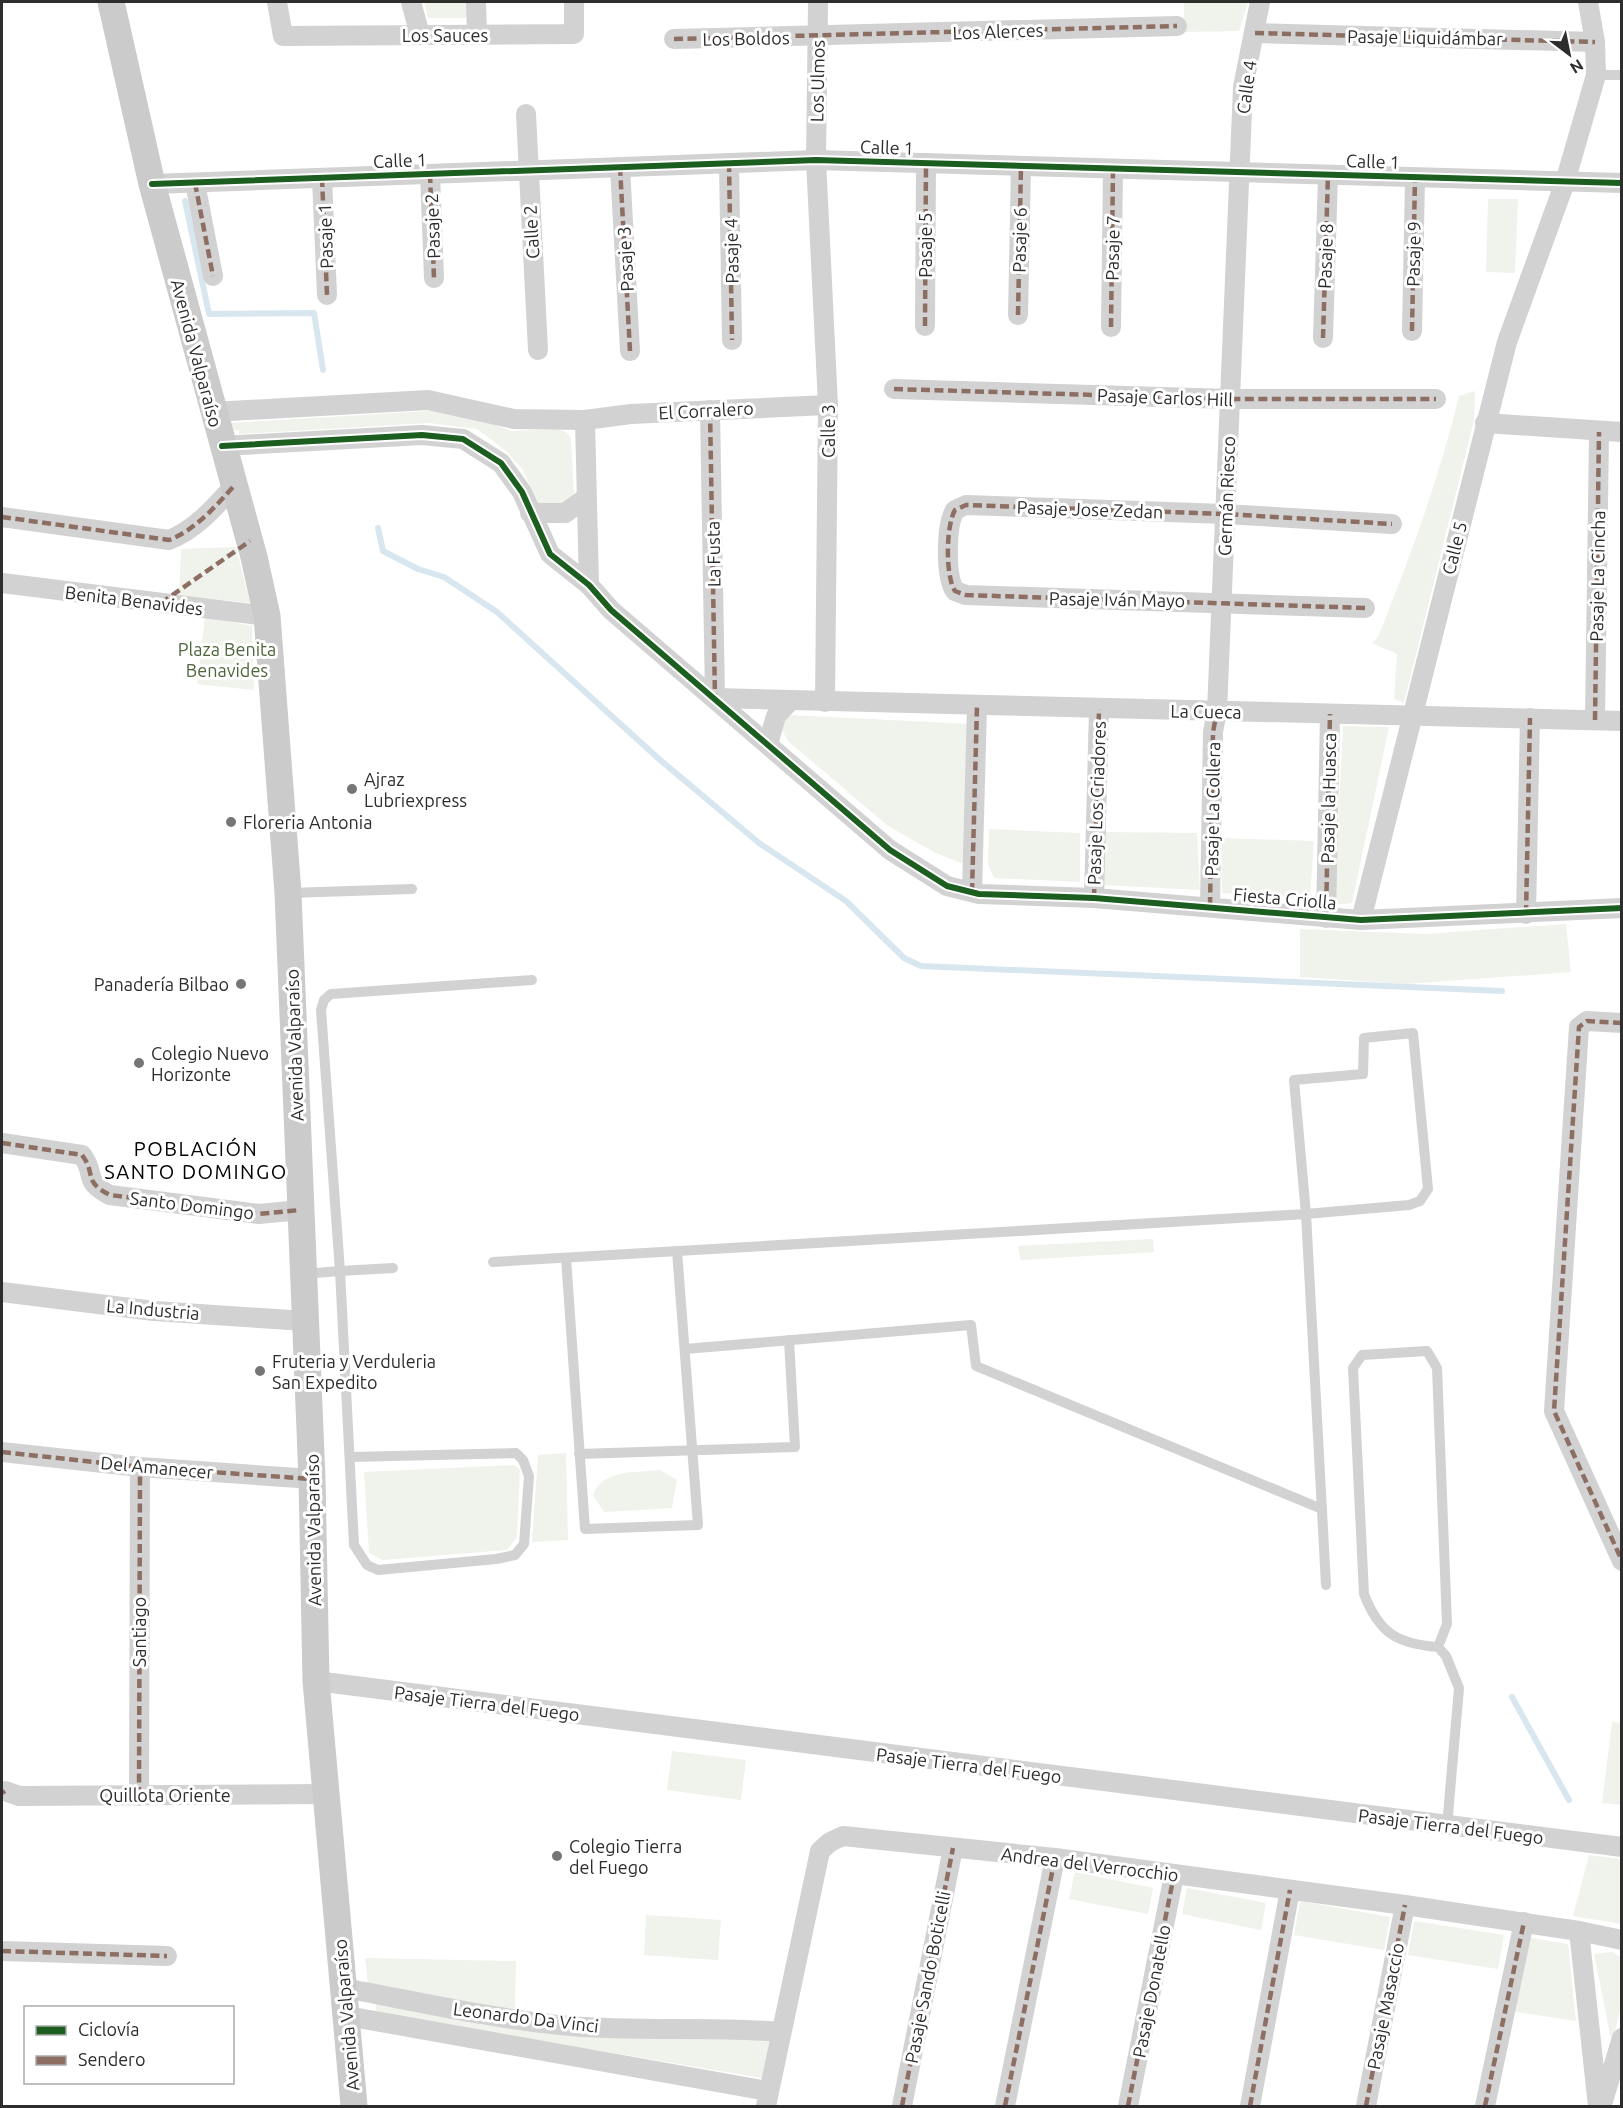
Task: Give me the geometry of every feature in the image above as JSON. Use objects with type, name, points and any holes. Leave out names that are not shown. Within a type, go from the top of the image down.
[{"type":"main road","name":"Avenida Valparaíso","points":[[111,2],[152,184],[254,557],[267,616],[288,893],[312,1479],[316,1681],[354,2106]]},
{"type":"street","name":"Los Sauces","points":[[277,2],[283,36],[574,34],[574,2]]},
{"type":"street","points":[[411,2],[420,35]]},
{"type":"street","points":[[476,2],[477,34]]},
{"type":"street","name":"Los Ulmos","points":[[816,160],[818,2]]},
{"type":"street","name":"Calle 4","points":[[1239,172],[1243,87],[1260,2]]},
{"type":"street","name":"Calle 5","points":[[1361,920],[1507,342],[1564,182],[1596,75],[1596,42],[1588,2]]},
{"type":"street","name":"Los Alerces","points":[[818,36],[1177,26]]},
{"type":"street","name":"Pasaje Liquidámbar","points":[[1255,33],[1596,42]]},
{"type":"street","name":"Los Boldos","points":[[674,39],[818,36]]},
{"type":"street","name":"Calle 2","points":[[526,114],[538,350]]},
{"type":"street","name":"Calle 1","points":[[152,184],[816,160],[1622,183]]},
{"type":"street","name":"Calle 3","points":[[816,160],[828,405],[825,702]]},
{"type":"street","name":"Pasaje 4","points":[[729,163],[732,340]]},
{"type":"street","name":"Pasaje 5","points":[[925,326],[926,163]]},
{"type":"street","name":"Pasaje 6","points":[[1018,315],[1021,166]]},
{"type":"street","name":"Pasaje 3","points":[[620,167],[630,351]]},
{"type":"street","name":"Pasaje 7","points":[[1111,327],[1113,169]]},
{"type":"street","name":"Germán Riesco","points":[[1217,711],[1239,172]]},
{"type":"street","name":"Pasaje 2","points":[[430,174],[434,278]]},
{"type":"street","name":"Pasaje 8","points":[[1323,338],[1328,175]]},
{"type":"street","name":"Pasaje 1","points":[[322,178],[327,295]]},
{"type":"street","name":"Pasaje 9","points":[[1412,331],[1415,178]]},
{"type":"street","points":[[195,183],[213,276]]},
{"type":"street","name":"Pasaje Carlos Hill","points":[[894,389],[1230,399],[1436,399]]},
{"type":"street","name":"El Corralero","points":[[213,412],[428,400],[514,419],[585,420],[631,414],[828,405]]},
{"type":"street","name":"La Fusta","points":[[710,410],[715,698]]},
{"type":"street","points":[[585,420],[586,498],[590,519],[589,585]]},
{"type":"street","points":[[1485,423],[1622,432]]},
{"type":"street","name":"Pasaje La Cincha","points":[[1595,720],[1599,432]]},
{"type":"street","name":"Fiesta Criolla","points":[[222,446],[422,435],[463,439],[501,464],[522,492],[550,554],[589,585],[611,610],[890,850],[947,886],[972,892],[1210,906],[1361,920],[1622,908]]},
{"type":"street","points":[[2,516],[170,540],[179,536],[209,513],[233,487]]},
{"type":"street","points":[[530,513],[565,513],[586,498]]},
{"type":"street","name":"Pasaje Jose Zedan","points":[[955,510],[966,505],[1225,514],[1392,524]]},
{"type":"street","name":"Pasaje Iván Mayo","points":[[955,510],[950,523],[949,579],[955,591],[966,595],[1365,608]]},
{"type":"street","name":"Benita Benavides","points":[[2,583],[267,616]]},
{"type":"street","name":"La Cueca","points":[[715,698],[1622,721]]},
{"type":"street","points":[[768,744],[776,716],[791,700]]},
{"type":"street","points":[[972,892],[977,706]]},
{"type":"street","name":"Pasaje Los Criadores","points":[[1094,898],[1099,709]]},
{"type":"street","name":"Pasaje La Collera","points":[[1210,906],[1213,732],[1217,711]]},
{"type":"street","name":"Pasaje la Huasca","points":[[1326,918],[1330,714]]},
{"type":"street","points":[[1526,914],[1530,718]]},
{"type":"street","points":[[1622,1023],[1587,1021],[1579,1027],[1554,1411],[1622,1561]]},
{"type":"street","name":"Santo Domingo","points":[[2,1143],[82,1155],[89,1164],[91,1181],[96,1188],[110,1195],[259,1214],[300,1210]]},
{"type":"street","name":"La Industria","points":[[2,1292],[154,1311],[305,1321]]},
{"type":"street","name":"Del Amanecer","points":[[2,1452],[140,1467],[312,1479]]},
{"type":"street","name":"Santiago","points":[[139,1796],[140,1467]]},
{"type":"street","name":"Pasaje Tierra del Fuego","points":[[316,1681],[1622,1847]]},
{"type":"street","name":"Quillota Oriente","points":[[3,1790],[19,1796],[326,1794]]},
{"type":"street","name":"Andrea del Verrocchio","points":[[767,2098],[820,1851],[824,1846],[843,1836],[1055,1858],[1524,1922],[1622,1940]]},
{"type":"street","name":"Pasaje Sando Boticelli","points":[[902,2106],[953,1848]]},
{"type":"street","points":[[1005,2106],[1055,1858]]},
{"type":"street","name":"Pasaje Donatello","points":[[1128,2106],[1174,1875]]},
{"type":"street","points":[[1250,2106],[1290,1890]]},
{"type":"street","name":"Pasaje Masaccio","points":[[1366,2106],[1405,1905]]},
{"type":"street","points":[[1485,2106],[1524,1922]]},
{"type":"street","points":[[1579,1931],[1600,2106]]},
{"type":"street","points":[[2,1951],[167,1956]]},
{"type":"street","name":"Leonardo Da Vinci","points":[[344,1988],[513,2019],[571,2026],[731,2028],[781,2032]]},
{"type":"street","name":"Leonardo Da Vinci","points":[[347,2016],[767,2098]]},
{"type":"street","points":[[1600,2106],[1622,2038]]},
{"type":"lane","points":[[1596,75],[1622,75]]},
{"type":"lane","points":[[288,893],[412,889]]},
{"type":"lane","points":[[350,1457],[516,1453],[523,1460],[529,1476],[524,1544],[514,1555],[496,1559],[378,1570],[367,1565],[354,1545],[340,1271],[321,1010],[324,1000],[331,994],[532,980]]},
{"type":"lane","points":[[493,1262],[1306,1214],[1409,1204],[1420,1201],[1428,1190],[1413,1033],[1364,1038],[1363,1074],[1294,1080],[1306,1214],[1326,1585]]},
{"type":"lane","points":[[566,1258],[585,1529],[698,1525],[677,1251]]},
{"type":"lane","points":[[303,1275],[393,1268]]},
{"type":"lane","points":[[685,1349],[971,1325],[976,1366],[1322,1509]]},
{"type":"lane","points":[[579,1454],[795,1447],[789,1340]]},
{"type":"lane","points":[[1438,1647],[1447,1624],[1437,1368],[1427,1351],[1362,1355],[1353,1368],[1364,1594],[1372,1616],[1399,1640],[1438,1647],[1446,1656],[1459,1688],[1447,1826]]},
{"type":"green space","points":[[424,2],[471,2],[472,18],[428,18]]},
{"type":"green space","points":[[1184,2],[1248,2],[1239,31],[1184,32]]},
{"type":"green space","points":[[1488,199],[1518,199],[1515,273],[1486,272]]},
{"type":"green space","points":[[1475,391],[1474,420],[1404,703],[1394,699],[1397,654],[1372,643],[1378,637],[1423,518],[1459,396]]},
{"type":"green space","points":[[428,411],[458,412],[512,431],[558,429],[566,432],[571,438],[574,495],[560,506],[540,508],[523,470],[506,451],[477,429],[429,423],[239,434],[239,430],[232,431],[230,423]]},
{"type":"green space","points":[[236,547],[250,603],[179,595],[181,549]]},
{"type":"green space","name":"Plaza Benita Benavides","points":[[205,617],[252,626],[254,690],[197,684]]},
{"type":"green space","points":[[789,715],[970,724],[966,865],[934,852],[888,826],[788,741],[783,732],[782,722]]},
{"type":"green space","points":[[1343,726],[1389,727],[1352,903],[1334,905]]},
{"type":"green space","points":[[989,829],[1080,833],[1080,882],[994,878],[988,864]]},
{"type":"green space","points":[[1105,832],[1197,833],[1200,890],[1104,885]]},
{"type":"green space","points":[[1221,838],[1314,841],[1310,900],[1222,893]]},
{"type":"green space","points":[[1566,924],[1571,972],[1404,984],[1300,977],[1300,929],[1426,934]]},
{"type":"green space","points":[[1153,1239],[1154,1252],[1021,1260],[1018,1246]]},
{"type":"green space","points":[[566,1453],[568,1540],[532,1542],[538,1455]]},
{"type":"green space","points":[[513,1465],[520,1469],[517,1537],[507,1550],[383,1560],[369,1553],[364,1472]]},
{"type":"green space","points":[[660,1470],[677,1480],[672,1508],[604,1512],[593,1495],[604,1481],[612,1476]]},
{"type":"green space","points":[[1612,1722],[1621,1723],[1621,1805],[1602,1803]]},
{"type":"green space","points":[[672,1751],[746,1760],[741,1800],[667,1790]]},
{"type":"green space","points":[[1589,1855],[1621,1859],[1621,1924],[1573,1916]]},
{"type":"green space","points":[[1075,1872],[1153,1888],[1148,1914],[1069,1899]]},
{"type":"green space","points":[[1187,1888],[1266,1903],[1261,1930],[1182,1914]]},
{"type":"green space","points":[[1300,1901],[1390,1917],[1384,1950],[1294,1935]]},
{"type":"green space","points":[[646,1915],[721,1920],[718,1960],[644,1955]]},
{"type":"green space","points":[[1414,1921],[1504,1935],[1498,1969],[1408,1955]]},
{"type":"green space","points":[[1526,1937],[1568,1944],[1576,2021],[1510,2011]]},
{"type":"green space","points":[[1612,1952],[1621,1957],[1621,2006],[1612,2044],[1594,1954]]},
{"type":"green space","points":[[365,1958],[516,1961],[515,2007],[512,2009],[448,2002],[368,1984]]},
{"type":"green space","points":[[376,2003],[770,2038],[762,2078],[376,2013]]},
{"type":"waterway","points":[[185,201],[209,314],[314,313],[323,370]]},
{"type":"waterway","points":[[378,528],[383,551],[418,569],[444,577],[497,612],[659,759],[759,843],[846,901],[904,958],[921,966],[1502,991]]},
{"type":"waterway","points":[[1512,1697],[1569,1800]]},
{"type":"marked path","points":[[674,39],[1177,26]]},
{"type":"marked path","points":[[1255,33],[1595,42]]},
{"type":"marked path","points":[[729,163],[732,340]]},
{"type":"marked path","points":[[925,326],[926,163]]},
{"type":"marked path","points":[[1018,315],[1021,166]]},
{"type":"marked path","points":[[620,167],[630,351]]},
{"type":"marked path","points":[[1111,327],[1113,169]]},
{"type":"marked path","points":[[430,174],[434,278]]},
{"type":"marked path","points":[[1323,338],[1328,175]]},
{"type":"marked path","points":[[322,178],[327,295]]},
{"type":"marked path","points":[[1412,331],[1415,178]]},
{"type":"marked path","points":[[195,183],[213,276]]},
{"type":"marked path","points":[[894,389],[1230,399],[1436,399]]},
{"type":"marked path","points":[[710,410],[715,698]]},
{"type":"marked path","points":[[1595,720],[1599,432]]},
{"type":"marked path","points":[[2,517],[169,540],[196,524],[233,487]]},
{"type":"marked path","points":[[1365,608],[966,595],[955,591],[948,563],[948,538],[952,517],[955,510],[966,505],[1225,514],[1392,524]]},
{"type":"marked path","points":[[161,603],[250,541]]},
{"type":"marked path","points":[[972,892],[977,706]]},
{"type":"marked path","points":[[1094,898],[1099,709]]},
{"type":"marked path","points":[[1210,906],[1213,732],[1217,711]]},
{"type":"marked path","points":[[1326,918],[1330,714]]},
{"type":"marked path","points":[[1526,914],[1530,718]]},
{"type":"marked path","points":[[1622,1023],[1587,1021],[1579,1027],[1554,1411],[1622,1561]]},
{"type":"marked path","points":[[2,1143],[82,1155],[96,1186],[110,1195],[259,1214],[300,1210]]},
{"type":"marked path","points":[[2,1452],[140,1467],[312,1479]]},
{"type":"marked path","points":[[139,1796],[140,1467]]},
{"type":"marked path","points":[[902,2106],[953,1848]]},
{"type":"marked path","points":[[1005,2106],[1055,1858]]},
{"type":"marked path","points":[[1128,2106],[1174,1875]]},
{"type":"marked path","points":[[1250,2106],[1290,1890]]},
{"type":"marked path","points":[[1366,2106],[1405,1905]]},
{"type":"marked path","points":[[1485,2106],[1524,1922]]},
{"type":"marked path","points":[[2,1951],[167,1956]]},
{"type":"cycle path","points":[[152,184],[816,160],[1622,183]]},
{"type":"cycle path","points":[[222,446],[422,435],[463,439],[501,463],[522,492],[550,554],[589,585],[611,610],[890,850],[947,886],[979,894],[1094,898],[1361,920],[1622,908]]},
{"type":"place","name":"Ajraz Lubriexpress","points":[[352,789]]},
{"type":"place","name":"Floreria Antonia","points":[[231,822]]},
{"type":"place","name":"Panadería Bilbao","points":[[241,984]]},
{"type":"place","name":"Colegio Nuevo Horizonte","points":[[139,1063]]},
{"type":"place","name":"Fruteria y Verduleria San Expedito","points":[[260,1371]]},
{"type":"place","name":"Colegio Tierra del Fuego","points":[[557,1856]]},
{"type":"district","name":"POBLACIÓN SANTO DOMINGO","points":[[196,1160]]}]
